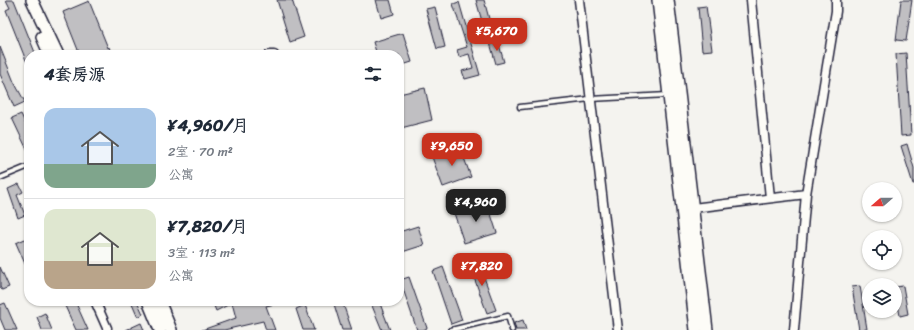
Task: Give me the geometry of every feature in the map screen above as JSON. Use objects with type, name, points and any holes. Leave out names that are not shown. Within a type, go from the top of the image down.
[{"type":"main road","points":[[26,0],[48,50]]},
{"type":"main road","points":[[32,0],[56,50]]},
{"type":"main road","points":[[658,0],[696,330]]},
{"type":"main road","points":[[668,0],[707,330]]},
{"type":"main road","points":[[150,306],[160,330]]},
{"type":"main road","points":[[161,306],[171,330]]},
{"type":"street","points":[[579,0],[618,330]]},
{"type":"street","points":[[750,0],[770,198]]},
{"type":"street","points":[[794,330],[806,194],[836,12],[836,0]]},
{"type":"street","points":[[693,208],[806,194]]},
{"type":"street","points":[[97,306],[107,328]]},
{"type":"lane","points":[[520,107],[590,99],[668,95]]},
{"type":"lane","points":[[0,178],[24,168]]},
{"type":"lane","points":[[451,330],[508,316],[512,330]]},
{"type":"building","points":[[6,0],[14,0],[34,50],[24,50],[24,55],[6,10],[10,8]]},
{"type":"building","points":[[277,0],[292,0],[304,37],[290,42]]},
{"type":"building","points":[[376,0],[390,0],[394,14],[381,18]]},
{"type":"building","points":[[476,0],[484,0],[492,30],[485,32]]},
{"type":"building","points":[[901,0],[912,0],[906,41],[896,40]]},
{"type":"building","points":[[89,1],[110,50],[78,50],[63,12]]},
{"type":"building","points":[[459,2],[480,75],[465,79],[462,71],[473,68],[469,54],[459,57],[457,50],[467,47],[453,4]]},
{"type":"building","points":[[706,6],[712,50],[702,51],[698,7]]},
{"type":"building","points":[[435,7],[445,47],[437,49],[426,9]]},
{"type":"building","points":[[403,33],[412,62],[404,64],[404,50],[375,50],[373,42]]},
{"type":"building","points":[[498,41],[504,62],[496,64],[490,43]]},
{"type":"building","points":[[0,47],[24,102],[14,107],[0,74]]},
{"type":"building","points":[[906,53],[911,135],[901,136],[896,54]]},
{"type":"building","points":[[425,88],[432,120],[404,127],[404,93]]},
{"type":"building","points":[[21,114],[24,120],[24,143],[12,118]]},
{"type":"building","points":[[907,144],[914,168],[914,184],[901,146]]},
{"type":"building","points":[[460,147],[471,177],[443,187],[432,157]]},
{"type":"building","points":[[19,184],[23,192],[17,195],[24,215],[18,218],[8,189]]},
{"type":"building","points":[[487,202],[497,233],[464,243],[454,213]]},
{"type":"building","points":[[418,226],[424,245],[404,251],[404,230]]},
{"type":"building","points":[[24,239],[24,261],[16,243]]},
{"type":"building","points":[[478,261],[496,310],[487,313],[469,264]]},
{"type":"building","points":[[0,267],[9,287],[2,290],[0,287]]},
{"type":"building","points":[[443,267],[462,320],[451,324],[433,271]]},
{"type":"building","points":[[409,277],[427,328],[423,330],[417,330],[404,292],[404,279]]},
{"type":"building","points":[[860,286],[862,298],[862,318],[865,318],[867,329],[859,330],[852,287]]},
{"type":"building","points":[[902,286],[908,314],[902,316]]},
{"type":"building","points":[[5,303],[17,330],[5,330],[0,318],[0,305]]},
{"type":"building","points":[[65,306],[77,306],[88,330],[76,330]]},
{"type":"building","points":[[133,306],[139,306],[143,314],[138,317]]},
{"type":"building","points":[[214,306],[226,306],[216,311]]},
{"type":"building","points":[[233,306],[266,306],[275,330],[266,330],[263,321],[224,330],[202,330],[236,318]]},
{"type":"building","points":[[305,306],[314,330],[303,330],[296,309]]},
{"type":"building","points":[[335,306],[344,306],[352,330],[342,330]]},
{"type":"building","points":[[372,306],[381,306],[390,330],[382,330]]},
{"type":"building","points":[[45,313],[52,330],[42,330],[37,317]]},
{"type":"building","points":[[523,320],[526,330],[516,330],[514,323]]},
{"type":"building","points":[[141,323],[144,330],[126,330]]}]
